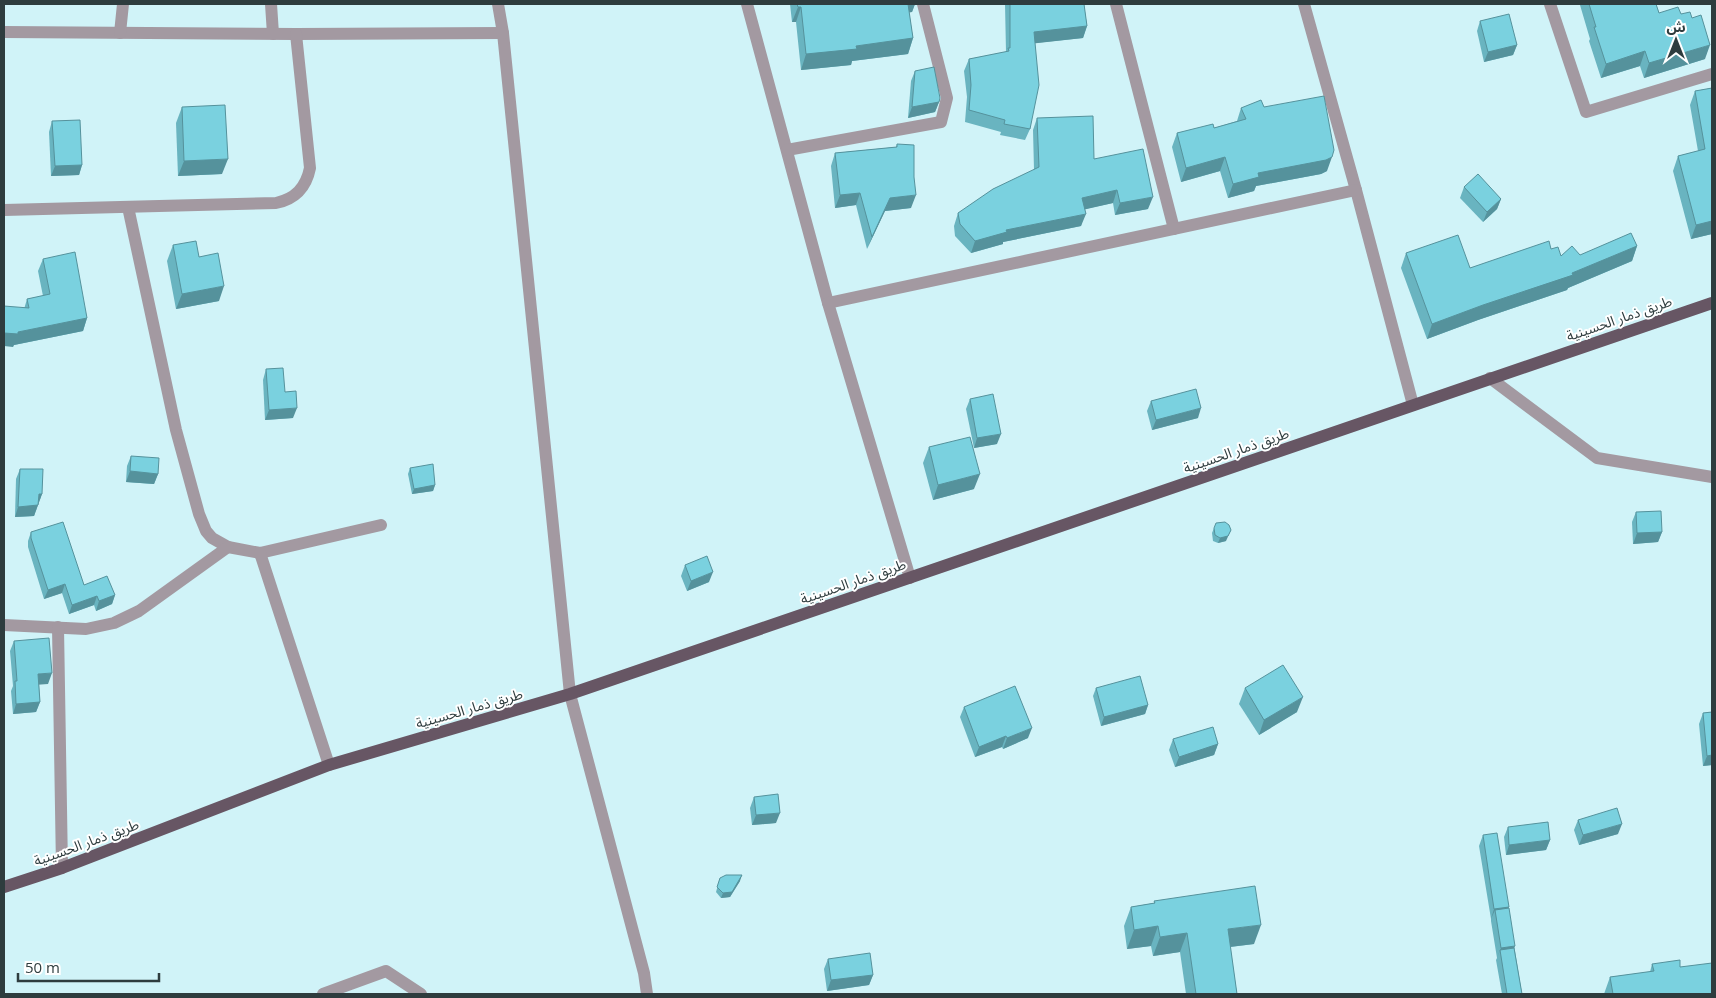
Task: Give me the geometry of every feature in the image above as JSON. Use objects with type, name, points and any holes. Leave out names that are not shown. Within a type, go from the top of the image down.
[{"type":"main road","name":"طريق ذمار الحسينية","points":[[4,887],[62,868],[329,765],[570,694],[1712,303]]},
{"type":"street","points":[[120,33],[123,4]]},
{"type":"street","points":[[271,4],[273,34]]},
{"type":"street","points":[[498,4],[570,694],[644,973],[647,994]]},
{"type":"street","points":[[747,4],[828,303],[910,578]]},
{"type":"street","points":[[787,150],[941,122],[947,98],[923,4]]},
{"type":"street","points":[[1116,4],[1174,229]]},
{"type":"street","points":[[1304,4],[1413,405]]},
{"type":"street","points":[[1550,4],[1586,112],[1712,74]]},
{"type":"street","points":[[4,32],[502,33]]},
{"type":"street","points":[[4,210],[276,203],[292,198],[304,185],[310,168],[296,34]]},
{"type":"street","points":[[828,303],[1356,190]]},
{"type":"street","points":[[128,207],[176,430],[199,514],[206,531],[212,538],[228,548],[260,553],[381,525]]},
{"type":"street","points":[[1490,378],[1597,458],[1712,477]]},
{"type":"street","points":[[4,625],[86,629],[114,623],[138,612],[228,548]]},
{"type":"street","points":[[260,553],[329,765]]},
{"type":"street","points":[[58,628],[62,868]]},
{"type":"street","points":[[323,994],[386,971],[421,994]]},
{"type":"building","points":[[797,4],[908,4],[913,38],[856,46],[857,49],[806,54],[801,7],[798,7]]},
{"type":"building","points":[[1010,4],[1084,4],[1087,26],[1034,32],[1039,85],[1030,129],[1004,124],[1005,120],[969,110],[971,85],[969,59],[1009,51]]},
{"type":"building","points":[[1589,4],[1656,4],[1659,13],[1678,7],[1681,14],[1690,12],[1692,18],[1701,15],[1710,45],[1649,63],[1645,51],[1606,64]]},
{"type":"building","points":[[1509,14],[1517,45],[1488,52],[1480,21]]},
{"type":"building","points":[[934,67],[940,98],[939,102],[912,107],[915,71]]},
{"type":"building","points":[[1712,88],[1712,221],[1696,225],[1678,156],[1705,149],[1695,91]]},
{"type":"building","points":[[1324,96],[1334,150],[1332,157],[1326,160],[1258,173],[1259,177],[1233,184],[1225,157],[1186,168],[1177,133],[1213,124],[1214,128],[1246,119],[1241,108],[1261,100],[1264,107]]},
{"type":"building","points":[[225,105],[228,159],[184,161],[182,107]]},
{"type":"building","points":[[1093,116],[1094,159],[1143,149],[1153,197],[1120,203],[1117,190],[1082,198],[1086,214],[1006,230],[1007,232],[975,241],[960,224],[958,213],[993,189],[1039,167],[1037,118]]},
{"type":"building","points":[[80,120],[82,165],[55,166],[52,121]]},
{"type":"building","points":[[897,144],[914,145],[916,195],[890,198],[872,237],[860,193],[840,195],[835,153],[897,147]]},
{"type":"building","points":[[1478,174],[1501,199],[1487,212],[1464,187]]},
{"type":"building","points":[[1631,233],[1637,246],[1572,273],[1573,275],[1432,324],[1406,253],[1458,235],[1470,268],[1549,241],[1551,249],[1558,247],[1561,256],[1572,246],[1580,255]]},
{"type":"building","points":[[196,241],[199,257],[218,253],[224,286],[182,294],[173,245]]},
{"type":"building","points":[[75,252],[87,318],[18,332],[18,334],[4,333],[4,306],[29,308],[27,299],[50,294],[43,259]]},
{"type":"building","points":[[283,368],[285,392],[296,391],[297,408],[269,410],[266,369]]},
{"type":"building","points":[[1196,389],[1201,408],[1156,420],[1151,401]]},
{"type":"building","points":[[993,394],[1001,434],[977,438],[970,399]]},
{"type":"building","points":[[970,437],[980,474],[938,485],[929,447]]},
{"type":"building","points":[[131,456],[159,458],[158,474],[130,471]]},
{"type":"building","points":[[433,464],[435,485],[414,489],[410,468]]},
{"type":"building","points":[[20,469],[43,469],[42,494],[39,494],[38,505],[18,507]]},
{"type":"building","points":[[1661,511],[1662,532],[1637,533],[1636,512]]},
{"type":"building","points":[[63,522],[84,585],[107,576],[115,595],[99,601],[97,596],[72,605],[65,584],[48,590],[31,538],[31,532]]},
{"type":"building","points":[[1225,522],[1231,530],[1228,536],[1220,538],[1215,535],[1214,528],[1216,523]]},
{"type":"building","points":[[707,556],[713,572],[691,581],[685,565]]},
{"type":"building","points":[[49,638],[52,673],[38,674],[40,702],[16,704],[15,681],[17,681],[14,641]]},
{"type":"building","points":[[1283,665],[1303,697],[1264,720],[1245,688]]},
{"type":"building","points":[[1140,676],[1148,705],[1104,717],[1096,688]]},
{"type":"building","points":[[1015,686],[1032,728],[979,747],[964,707]]},
{"type":"building","points":[[1712,712],[1712,755],[1707,756],[1703,713]]},
{"type":"building","points":[[1213,727],[1218,744],[1179,757],[1173,739]]},
{"type":"building","points":[[778,794],[780,813],[756,815],[754,797]]},
{"type":"building","points":[[1617,808],[1622,824],[1583,835],[1578,820]]},
{"type":"building","points":[[1548,822],[1550,840],[1509,845],[1508,827]]},
{"type":"building","points":[[1497,833],[1509,907],[1494,909],[1483,835]]},
{"type":"building","points":[[726,875],[742,875],[732,892],[723,893],[717,887],[720,878]]},
{"type":"building","points":[[1255,886],[1261,925],[1228,929],[1237,994],[1196,994],[1187,933],[1160,937],[1158,926],[1134,930],[1131,907],[1155,903],[1154,901]]},
{"type":"building","points":[[1509,908],[1515,946],[1501,948],[1495,910]]},
{"type":"building","points":[[1514,948],[1522,994],[1507,994],[1500,950]]},
{"type":"building","points":[[870,953],[873,975],[831,980],[828,959]]},
{"type":"building","points":[[1680,960],[1680,967],[1712,963],[1712,994],[1613,994],[1610,977],[1654,971],[1652,964]]}]
